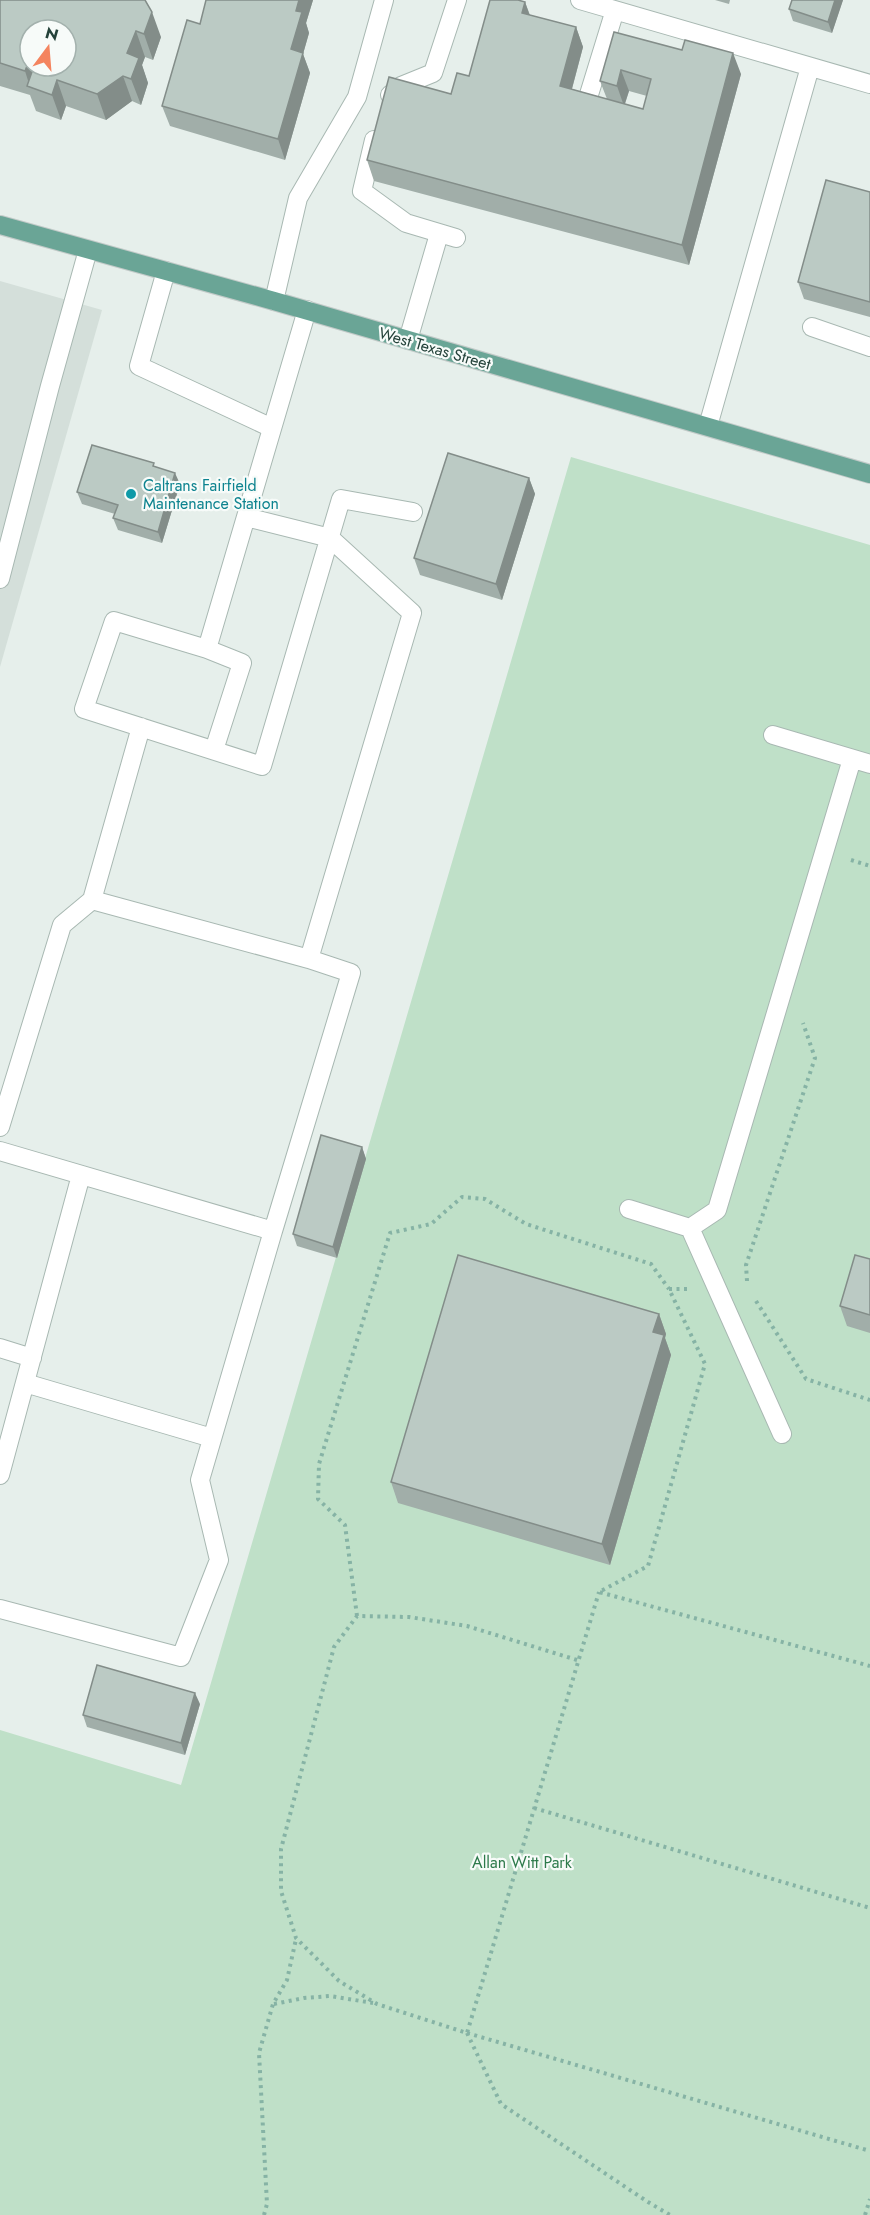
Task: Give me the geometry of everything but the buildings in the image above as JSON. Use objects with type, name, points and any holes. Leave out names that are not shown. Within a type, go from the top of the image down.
[{"type":"main road","name":"West Texas Street","points":[[0,225],[274,300],[870,474]]},
{"type":"lane","points":[[274,300],[298,198],[357,97],[384,0]]},
{"type":"lane","points":[[408,340],[448,236],[405,223],[362,191],[383,102],[400,86],[433,73],[456,0]]},
{"type":"lane","points":[[580,0],[870,84]]},
{"type":"lane","points":[[587,101],[615,10]]},
{"type":"lane","points":[[708,426],[810,67]]},
{"type":"lane","points":[[0,579],[88,250]]},
{"type":"lane","points":[[166,271],[139,366],[272,428]]},
{"type":"lane","points":[[207,649],[307,310]]},
{"type":"lane","points":[[812,327],[870,347]]},
{"type":"lane","points":[[214,750],[242,663],[207,649],[114,621],[84,709],[262,766],[341,499],[413,512]]},
{"type":"lane","points":[[246,517],[330,538],[412,613],[309,958]]},
{"type":"lane","points":[[0,1127],[62,925],[92,900],[141,727]]},
{"type":"lane","points":[[773,735],[870,764]]},
{"type":"lane","points":[[690,1228],[717,1210],[852,759]]},
{"type":"lane","points":[[0,1609],[181,1657],[219,1560],[200,1480],[351,973],[309,958],[92,900]]},
{"type":"lane","points":[[0,1151],[273,1231]]},
{"type":"lane","points":[[0,1475],[81,1175]]},
{"type":"lane","points":[[629,1209],[690,1228],[782,1434]]},
{"type":"lane","points":[[0,1348],[32,1358]]},
{"type":"lane","points":[[25,1383],[212,1438]]},
{"type":"path","points":[[845,859],[870,866]]},
{"type":"path","points":[[805,1012],[802,1023],[815,1058],[746,1265],[747,1287],[806,1378],[870,1400]]},
{"type":"path","points":[[377,2004],[339,1981],[296,1938],[281,1891],[281,1849],[334,1647],[357,1616],[345,1525],[318,1499],[319,1464],[390,1233],[430,1224],[462,1197],[485,1199],[526,1224],[651,1264],[669,1289],[705,1364],[648,1566],[599,1592],[466,2032],[501,2104],[670,2215]]},
{"type":"path","points":[[669,1289],[747,1287]]},
{"type":"path","points":[[599,1592],[870,1666]]},
{"type":"path","points":[[357,1616],[409,1617],[467,1626],[577,1660]]},
{"type":"path","points":[[534,1808],[870,1908]]},
{"type":"path","points":[[264,2215],[267,2204],[259,2053],[273,2004],[287,1980],[296,1938]]},
{"type":"path","points":[[273,2004],[330,1996],[377,2004],[870,2151]]},
{"type":"path","points":[[865,2215],[870,2199]]},
{"type":"shaded area","points":[[0,281],[102,310],[0,667]]},
{"type":"green space","name":"Allan Witt Park","points":[[571,457],[870,545],[870,2215],[0,2215],[0,1730],[181,1785]]},
{"type":"place","name":"Caltrans Fairfield Maintenance Station","points":[[131,494]]}]
